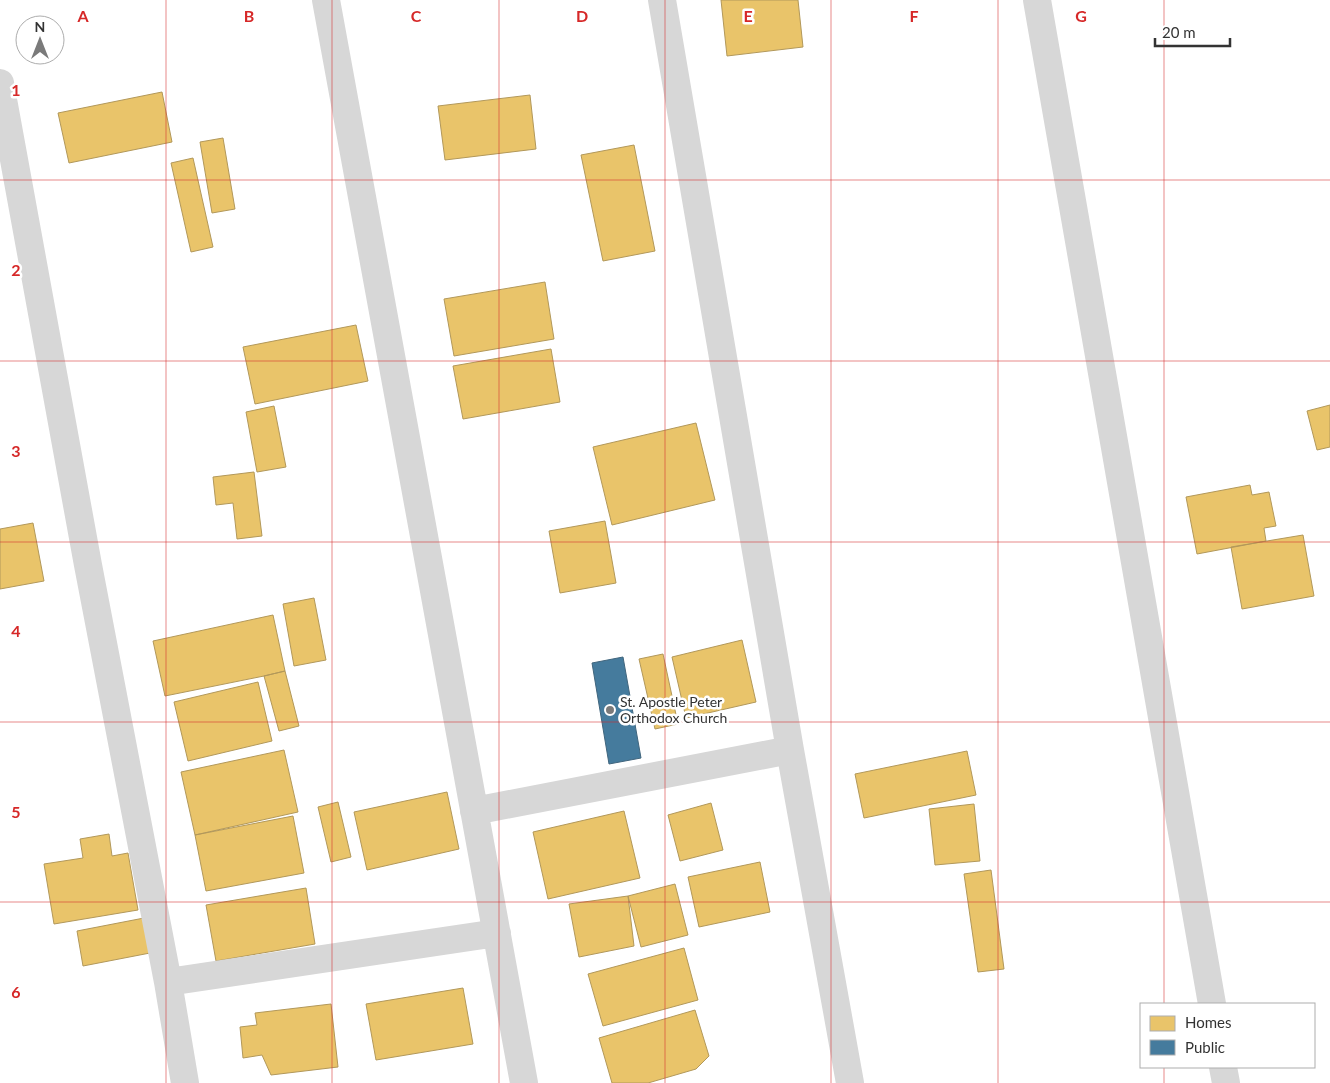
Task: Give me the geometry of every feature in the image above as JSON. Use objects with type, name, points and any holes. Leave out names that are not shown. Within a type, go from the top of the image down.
[{"type":"street","points":[[326,0],[524,1083]]},
{"type":"street","points":[[662,0],[790,750],[850,1083]]},
{"type":"street","points":[[1037,0],[1212,1003]]},
{"type":"street","points":[[0,83],[88,565],[168,982],[185,1083]]},
{"type":"street","points":[[474,811],[790,750]]},
{"type":"street","points":[[168,982],[498,933]]},
{"type":"street","points":[[1223,1068],[1226,1083]]},
{"type":"building: Homes","points":[[721,0],[798,0],[803,47],[727,56]]},
{"type":"building: Homes","points":[[162,92],[172,142],[69,163],[58,113]]},
{"type":"building: Homes","points":[[530,95],[536,149],[445,160],[438,106]]},
{"type":"building: Homes","points":[[223,138],[235,209],[212,213],[200,142]]},
{"type":"building: Homes","points":[[634,145],[655,251],[603,261],[581,155]]},
{"type":"building: Homes","points":[[193,158],[213,247],[191,252],[171,163]]},
{"type":"building: Homes","points":[[545,282],[554,339],[454,356],[444,299]]},
{"type":"building: Homes","points":[[356,325],[368,381],[255,404],[243,347]]},
{"type":"building: Homes","points":[[551,349],[560,402],[463,419],[453,366]]},
{"type":"building: Homes","points":[[1330,405],[1330,447],[1317,450],[1307,411]]},
{"type":"building: Homes","points":[[274,406],[286,467],[257,472],[246,412]]},
{"type":"building: Homes","points":[[696,423],[715,500],[612,525],[593,447]]},
{"type":"building: Homes","points":[[254,472],[262,536],[237,539],[233,503],[216,505],[213,477]]},
{"type":"building: Homes","points":[[1250,485],[1252,495],[1269,492],[1276,526],[1264,528],[1266,541],[1197,554],[1186,497]]},
{"type":"building: Homes","points":[[605,521],[616,583],[560,593],[549,531]]},
{"type":"building: Homes","points":[[33,523],[44,581],[0,589],[0,529]]},
{"type":"building: Homes","points":[[1303,535],[1314,596],[1242,609],[1231,547]]},
{"type":"building: Homes","points":[[314,598],[326,660],[294,666],[283,604]]},
{"type":"building: Homes","points":[[273,615],[285,671],[165,696],[153,641]]},
{"type":"building: Homes","points":[[742,640],[756,702],[686,718],[672,657]]},
{"type":"building: Homes","points":[[663,654],[678,724],[655,729],[639,659]]},
{"type":"building: Homes","points":[[285,671],[299,726],[279,731],[264,676]]},
{"type":"building: Homes","points":[[258,682],[272,741],[188,761],[174,702]]},
{"type":"building: Homes","points":[[284,750],[298,812],[195,835],[181,772]]},
{"type":"building: Homes","points":[[967,751],[976,795],[864,818],[855,774]]},
{"type":"building: Homes","points":[[447,792],[459,849],[367,870],[354,812]]},
{"type":"building: Homes","points":[[338,802],[351,857],[331,862],[318,807]]},
{"type":"building: Homes","points":[[711,803],[723,850],[680,861],[668,815]]},
{"type":"building: Homes","points":[[974,804],[980,861],[935,865],[929,809]]},
{"type":"building: Homes","points":[[624,811],[640,878],[548,899],[533,832]]},
{"type":"building: Homes","points":[[293,816],[304,873],[206,891],[195,835]]},
{"type":"building: Homes","points":[[109,834],[112,856],[128,853],[138,910],[54,924],[44,864],[83,858],[80,839]]},
{"type":"building: Homes","points":[[760,862],[770,912],[699,927],[688,877]]},
{"type":"building: Homes","points":[[991,870],[1004,969],[978,972],[964,874]]},
{"type":"building: Homes","points":[[675,884],[688,935],[641,947],[628,896]]},
{"type":"building: Homes","points":[[306,888],[315,944],[216,961],[206,905]]},
{"type":"building: Homes","points":[[628,896],[634,946],[579,957],[569,904]]},
{"type":"building: Homes","points":[[144,918],[150,953],[83,966],[77,931]]},
{"type":"building: Homes","points":[[684,948],[698,1000],[603,1026],[588,974]]},
{"type":"building: Homes","points":[[463,988],[473,1044],[376,1060],[366,1004]]},
{"type":"building: Homes","points":[[331,1004],[338,1067],[271,1075],[262,1055],[243,1058],[240,1027],[257,1025],[255,1013]]},
{"type":"building: Homes","points":[[695,1010],[709,1056],[696,1069],[648,1083],[612,1083],[599,1038]]},
{"type":"building: Public","points":[[623,657],[641,758],[609,764],[592,663]]},
{"type":"place","name":"St. Apostle Peter Orthodox Church","points":[[610,710]]}]
